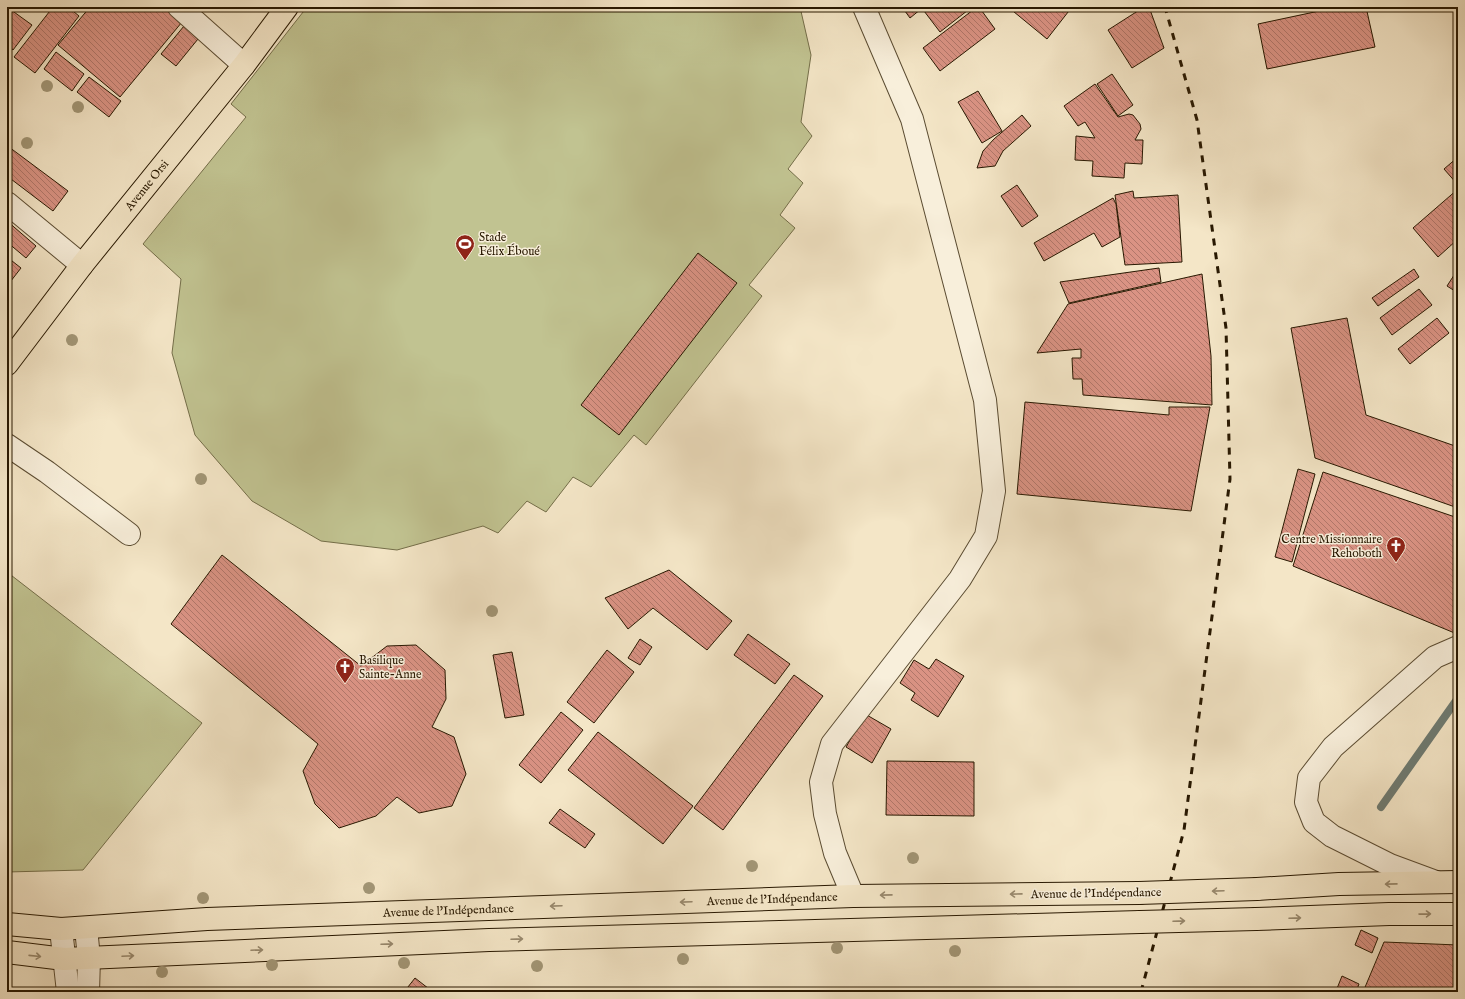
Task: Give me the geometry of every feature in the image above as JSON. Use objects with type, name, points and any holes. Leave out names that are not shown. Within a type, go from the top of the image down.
[{"type":"main road","name":"Avenue Orsi","points":[[7,364],[82,265],[244,65],[287,7]]},
{"type":"main road","name":"Avenue de l'Indépendance","points":[[86,928],[207,919],[853,896],[1139,892],[1257,889],[1339,884],[1448,882]]},
{"type":"main road","points":[[7,952],[64,959],[497,939],[1458,914]]},
{"type":"main road","points":[[7,924],[61,929],[86,928]]},
{"type":"street","points":[[179,7],[244,65]]},
{"type":"street","points":[[853,896],[835,852],[825,814],[821,782],[832,744],[960,579],[986,536],[994,491],[986,400],[912,119],[864,7]]},
{"type":"street","points":[[7,204],[82,265]]},
{"type":"street","points":[[7,445],[47,472],[129,534]]},
{"type":"street","points":[[1448,882],[1390,865],[1332,836],[1314,822],[1306,802],[1309,778],[1333,747],[1435,657],[1458,647]]},
{"type":"street","points":[[86,928],[89,958],[88,992]]},
{"type":"street","points":[[61,929],[68,992]]},
{"type":"green space","name":"Stade Félix Éboué","points":[[307,7],[800,7],[811,55],[801,122],[812,136],[788,169],[803,183],[780,215],[795,228],[749,285],[762,296],[646,445],[634,435],[591,487],[573,477],[546,512],[527,501],[498,533],[483,526],[397,550],[321,541],[252,501],[195,435],[172,353],[181,279],[143,244],[246,117],[231,104]]},
{"type":"green space","points":[[7,572],[202,723],[83,870],[7,872]]},
{"type":"building","points":[[7,7],[32,25],[13,50],[7,45]]},
{"type":"building","points":[[53,7],[68,7],[79,16],[35,73],[14,57]]},
{"type":"building","points":[[90,7],[164,7],[182,22],[120,97],[58,45]]},
{"type":"building","points":[[902,7],[919,7],[921,9],[910,18]]},
{"type":"building","points":[[921,7],[972,7],[940,32]]},
{"type":"building","points":[[979,7],[995,29],[940,71],[923,48]]},
{"type":"building","points":[[1008,7],[1072,7],[1047,39]]},
{"type":"building","points":[[1144,7],[1149,7],[1164,48],[1132,68],[1108,30]]},
{"type":"building","points":[[1208,7],[1228,7],[1209,11]]},
{"type":"building","points":[[1338,7],[1366,7],[1375,47],[1267,69],[1258,24]]},
{"type":"building","points":[[184,26],[198,39],[176,66],[161,54]]},
{"type":"building","points":[[56,52],[84,74],[72,91],[44,69]]},
{"type":"building","points":[[1112,74],[1133,105],[1118,116],[1097,84]]},
{"type":"building","points":[[89,77],[121,101],[109,117],[77,92]]},
{"type":"building","points":[[1095,84],[1118,117],[1129,114],[1133,115],[1140,124],[1141,129],[1135,140],[1143,140],[1142,164],[1125,163],[1124,178],[1092,176],[1093,161],[1075,160],[1076,136],[1095,138],[1085,122],[1078,126],[1064,106]]},
{"type":"building","points":[[978,91],[1002,131],[982,143],[958,102]]},
{"type":"building","points":[[1022,115],[1031,126],[1003,151],[995,166],[977,168],[983,151],[994,139]]},
{"type":"building","points":[[9,147],[68,191],[53,211],[7,176],[7,150]]},
{"type":"building","points":[[1458,157],[1458,185],[1444,169]]},
{"type":"building","points":[[1017,185],[1038,216],[1022,227],[1001,196]]},
{"type":"building","points":[[1458,189],[1458,239],[1438,257],[1413,228]]},
{"type":"building","points":[[1133,191],[1134,198],[1178,195],[1182,262],[1125,265],[1115,195]]},
{"type":"building","points":[[1113,198],[1116,204],[1120,237],[1102,247],[1094,233],[1044,261],[1034,243]]},
{"type":"building","points":[[7,221],[36,246],[26,258],[7,242]]},
{"type":"building","points":[[698,253],[737,283],[619,435],[581,405]]},
{"type":"building","points":[[7,257],[21,268],[7,286]]},
{"type":"building","points":[[1159,268],[1161,282],[1069,303],[1060,282]]},
{"type":"building","points":[[1414,269],[1419,277],[1378,306],[1372,298]]},
{"type":"building","points":[[1458,269],[1458,293],[1447,286]]},
{"type":"building","points":[[1202,274],[1211,356],[1212,405],[1083,395],[1082,379],[1073,379],[1072,358],[1081,358],[1081,349],[1037,353],[1068,304]]},
{"type":"building","points":[[1419,289],[1432,305],[1392,335],[1380,318]]},
{"type":"building","points":[[1347,318],[1366,415],[1458,447],[1458,508],[1315,458],[1291,328]]},
{"type":"building","points":[[1437,318],[1449,333],[1410,364],[1398,349]]},
{"type":"building","points":[[1025,402],[1169,415],[1169,407],[1210,407],[1191,511],[1017,494]]},
{"type":"building","points":[[1298,469],[1315,474],[1292,562],[1275,557]]},
{"type":"building","points":[[1323,472],[1458,518],[1457,634],[1293,566]]},
{"type":"building","name":"Basilique Sainte-Anne","points":[[222,555],[361,666],[387,646],[416,645],[445,670],[446,699],[432,727],[454,737],[466,774],[452,806],[419,813],[397,797],[376,816],[339,828],[315,804],[303,771],[318,744],[171,624]]},
{"type":"building","points":[[669,570],[732,621],[707,650],[653,608],[628,629],[605,598]]},
{"type":"building","points":[[748,634],[790,664],[775,684],[734,655]]},
{"type":"building","points":[[640,639],[652,647],[640,665],[628,658]]},
{"type":"building","points":[[607,650],[634,672],[594,723],[567,702]]},
{"type":"building","points":[[512,652],[524,715],[505,718],[493,655]]},
{"type":"building","points":[[936,659],[964,676],[938,717],[911,700],[915,693],[900,683],[914,660],[929,669]]},
{"type":"building","points":[[794,675],[823,696],[723,830],[694,808]]},
{"type":"building","points":[[561,712],[583,730],[541,783],[519,765]]},
{"type":"building","points":[[865,714],[891,729],[872,763],[846,747]]},
{"type":"building","points":[[598,732],[693,806],[663,844],[568,770]]},
{"type":"building","points":[[887,761],[974,762],[974,816],[886,815]]},
{"type":"building","points":[[1454,785],[1458,785],[1458,844],[1454,844]]},
{"type":"building","points":[[560,809],[595,834],[585,848],[549,823]]},
{"type":"building","points":[[1361,930],[1378,938],[1372,953],[1355,945]]},
{"type":"building","points":[[1384,942],[1458,945],[1458,979],[1450,992],[1363,992]]},
{"type":"building","points":[[1342,976],[1359,984],[1356,992],[1336,991]]},
{"type":"building","points":[[415,978],[433,992],[404,992]]},
{"type":"waterway","points":[[1381,807],[1458,698]]},
{"type":"railway","points":[[1141,992],[1184,830],[1230,479],[1226,328],[1197,120],[1165,7]]},
{"type":"place","name":"Stade Félix Éboué","points":[[465,261]]},
{"type":"place","name":"Centre Missionnaire Rehoboth","points":[[1396,563]]},
{"type":"place","name":"Basilique Sainte-Anne","points":[[345,684]]}]
